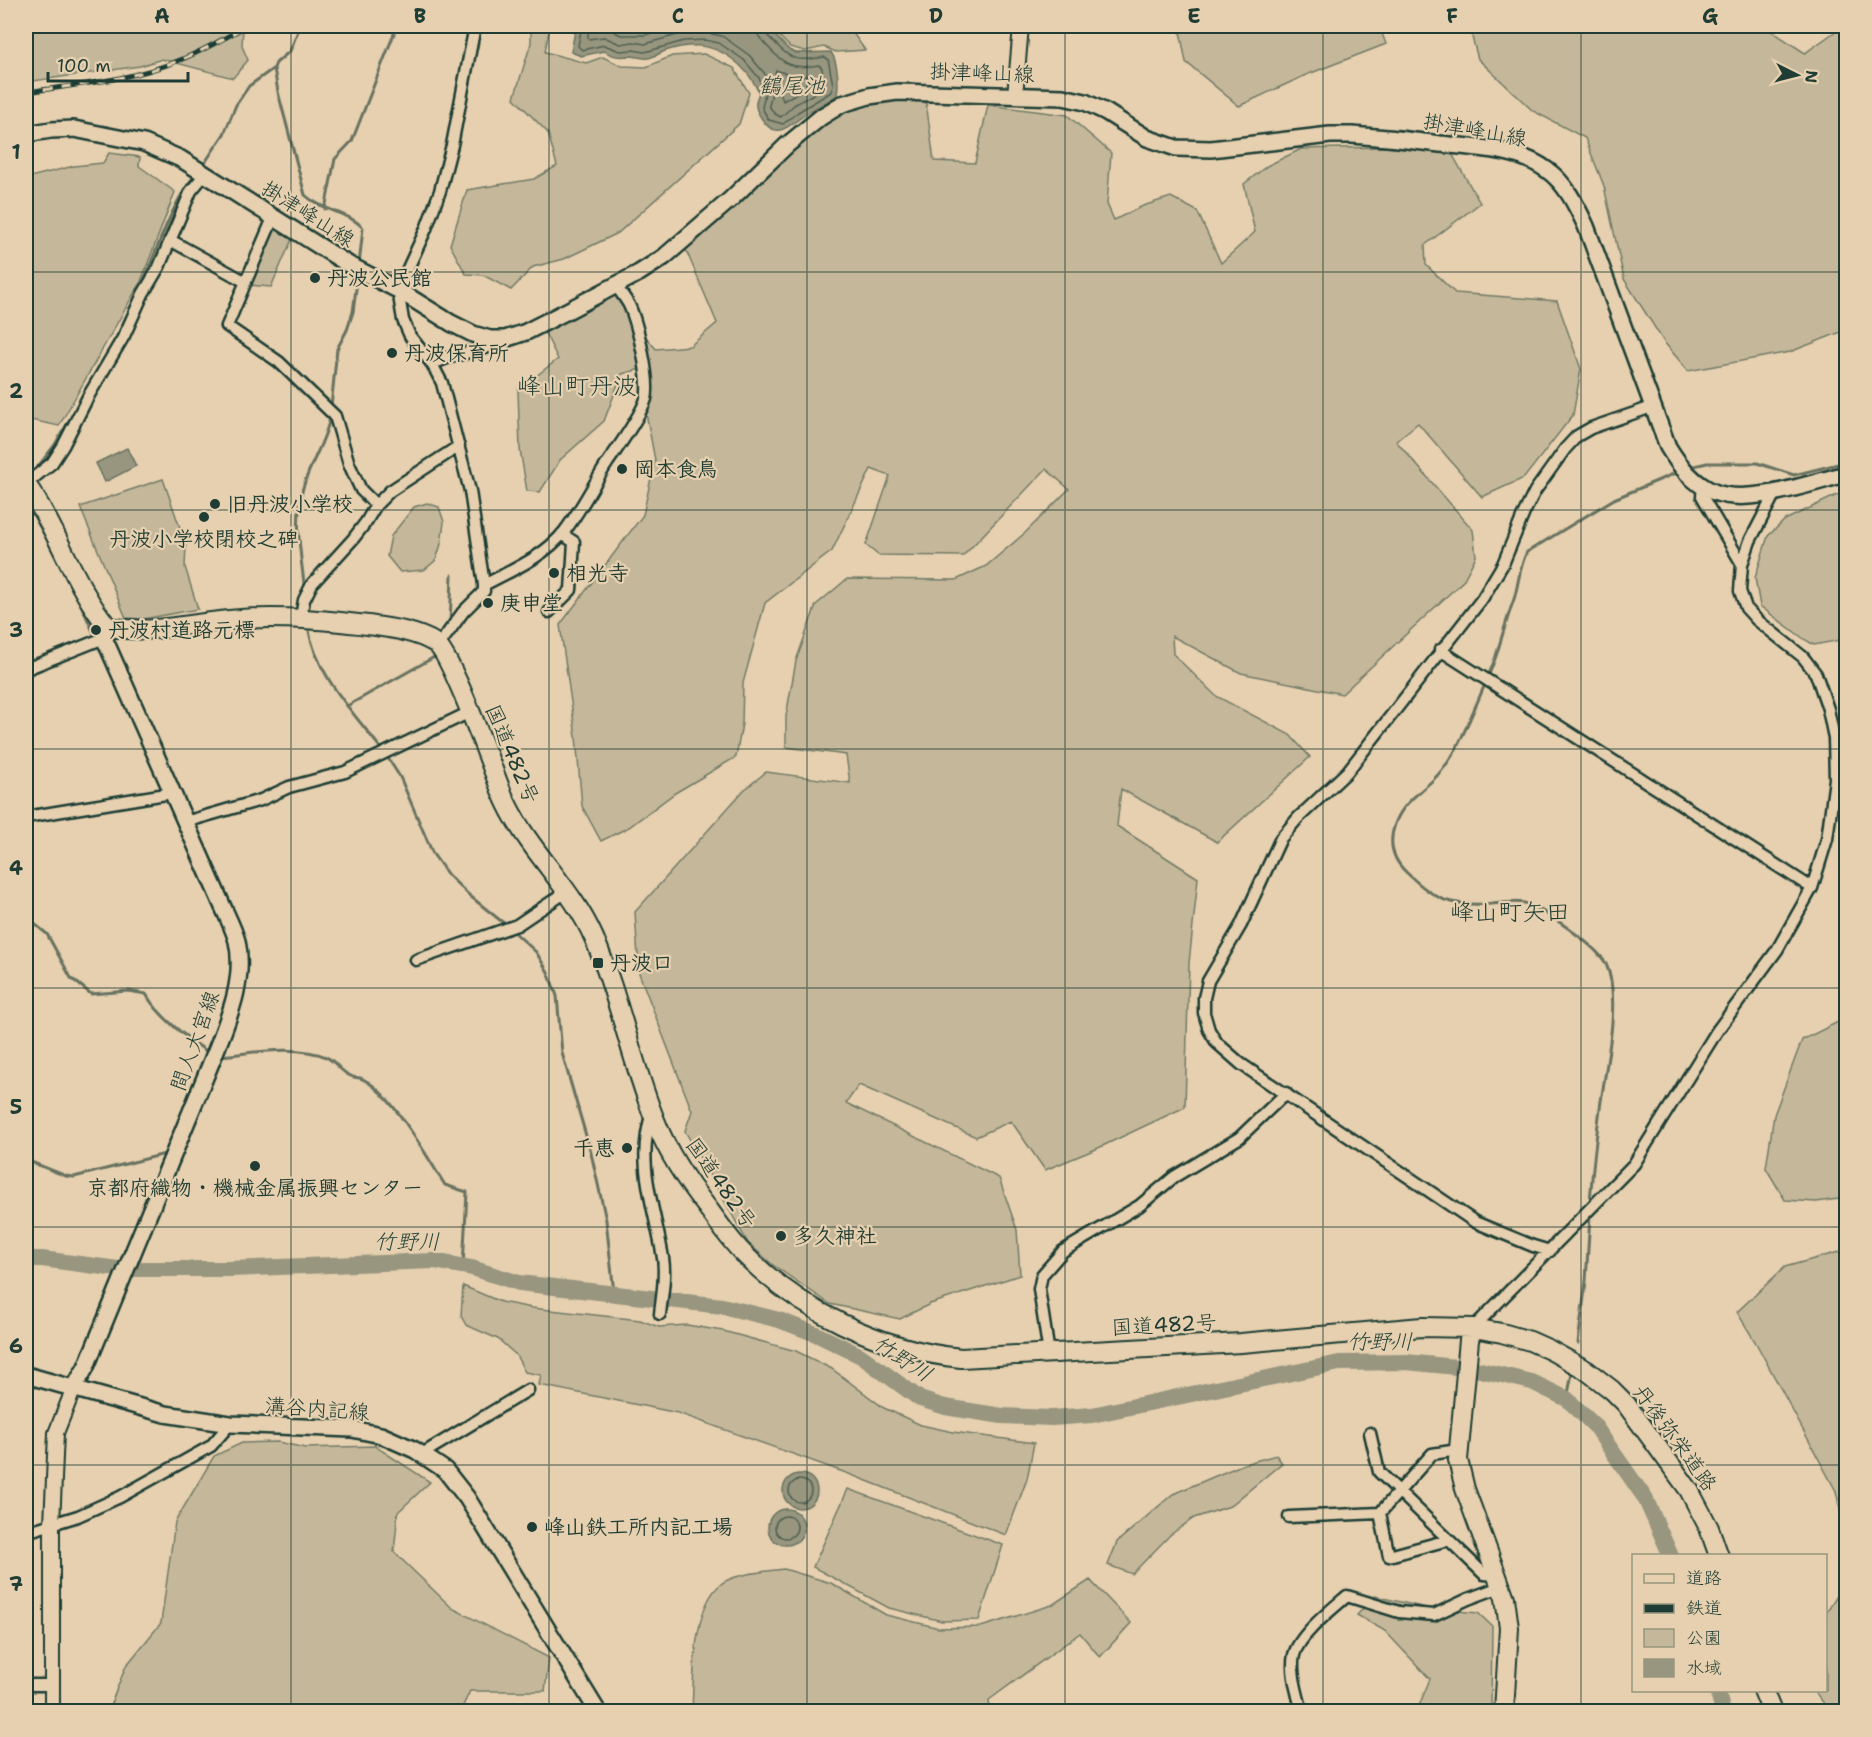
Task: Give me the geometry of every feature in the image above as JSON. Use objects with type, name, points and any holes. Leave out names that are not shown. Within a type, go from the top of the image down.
[{"type":"highway","points":[[26,486],[58,538],[106,632],[144,631],[236,619],[301,618],[387,628],[424,637],[439,645]]},
{"type":"highway","name":"国道482号","points":[[439,645],[446,655],[505,800],[519,828],[580,911],[594,939],[652,1112],[686,1180],[739,1250],[791,1293],[847,1326],[880,1341],[912,1351],[961,1358],[1241,1343],[1401,1328],[1471,1334]]},
{"type":"highway","points":[[1471,1334],[1458,1460],[1465,1489],[1504,1598],[1509,1628],[1504,1712]]},
{"type":"highway","name":"丹後弥栄道路","points":[[1471,1334],[1530,1341],[1586,1370],[1612,1390],[1626,1404],[1689,1490],[1709,1528],[1718,1554]]},
{"type":"highway","points":[[1764,1692],[1772,1712]]},
{"type":"main road","name":"掛津峰山線","points":[[26,134],[74,129],[144,143],[181,159],[357,269],[398,290],[451,323],[473,334],[490,339],[505,339],[526,332],[664,257],[821,117],[842,104],[869,96],[897,92],[1063,97],[1085,102],[1106,112],[1147,138],[1176,148],[1211,149],[1330,135],[1352,135],[1486,149],[1529,159],[1549,170],[1576,204],[1668,447],[1684,469],[1702,486],[1712,492],[1745,497],[1846,474]]},
{"type":"main road","name":"間人大宮線","points":[[74,1388],[87,1367],[231,1012],[239,966],[237,942],[172,793],[106,632]]},
{"type":"main road","points":[[26,1375],[74,1388]]},
{"type":"main road","name":"溝谷内記線","points":[[74,1388],[165,1414],[230,1424],[352,1429],[381,1435],[422,1454],[445,1470],[467,1498],[598,1712]]},
{"type":"street","points":[[439,645],[464,612],[484,591],[484,585],[470,492],[442,383],[432,364],[410,336],[403,320],[398,290],[426,229],[440,191],[452,145],[476,26]]},
{"type":"street","points":[[1016,96],[1021,26]]},
{"type":"street","points":[[26,486],[52,463],[63,446],[89,395],[128,329],[142,294],[159,267],[202,172]]},
{"type":"street","points":[[273,218],[227,326],[279,362],[331,413],[361,490],[376,505]]},
{"type":"street","points":[[170,240],[246,282]]},
{"type":"street","points":[[484,585],[534,559],[562,534],[578,513],[593,485],[625,437],[645,399],[648,383],[636,327],[629,305],[616,285]]},
{"type":"street","points":[[432,364],[489,347],[490,339]]},
{"type":"street","points":[[1550,1251],[1475,1222],[1241,1064],[1217,1043],[1209,1030],[1203,1013],[1204,998],[1208,981],[1241,925],[1281,838],[1298,818],[1347,772],[1482,599],[1503,564],[1535,491],[1565,449],[1577,436],[1591,428],[1652,407]]},
{"type":"street","points":[[301,618],[304,600],[312,584],[354,539],[376,505],[390,491],[459,446]]},
{"type":"street","points":[[1702,486],[1702,496],[1742,564]]},
{"type":"street","points":[[1471,1334],[1634,1164],[1717,1031],[1778,950],[1812,888],[1827,839],[1835,779],[1834,738],[1828,709],[1816,674],[1803,657],[1757,620],[1746,608],[1740,591],[1742,564],[1750,541],[1776,491]]},
{"type":"street","points":[[549,612],[571,590],[574,542],[562,534]]},
{"type":"street","points":[[26,669],[106,632]]},
{"type":"street","points":[[1440,650],[1812,888]]},
{"type":"street","points":[[186,822],[261,800],[289,788],[345,771],[470,712]]},
{"type":"street","points":[[26,817],[172,793]]},
{"type":"street","points":[[416,960],[517,925],[566,892]]},
{"type":"street","points":[[1049,1354],[1039,1289],[1042,1275],[1063,1251],[1139,1206],[1174,1177],[1239,1138],[1286,1093]]},
{"type":"street","points":[[652,1112],[648,1124],[645,1157],[646,1184],[665,1273],[660,1314]]},
{"type":"street","points":[[52,1712],[52,1524],[56,1433],[74,1388]]},
{"type":"street","points":[[422,1454],[528,1390]]},
{"type":"street","points":[[26,1533],[120,1497],[211,1446],[230,1424]]},
{"type":"street","points":[[1370,1432],[1379,1472],[1484,1574],[1498,1581]]},
{"type":"street","points":[[1289,1517],[1380,1513],[1432,1454],[1458,1450]]},
{"type":"street","points":[[1380,1513],[1389,1556],[1448,1540]]},
{"type":"street","points":[[1302,1712],[1293,1666],[1294,1654],[1301,1641],[1347,1596],[1399,1612],[1434,1615],[1468,1599],[1498,1581]]},
{"type":"street","points":[[26,1685],[52,1685]]},
{"type":"green space","points":[[26,26],[243,26],[242,46],[248,60],[233,78],[162,59],[140,66],[26,82]]},
{"type":"green space","points":[[531,26],[550,26],[545,52],[586,63],[603,57],[622,66],[646,67],[672,56],[704,54],[734,68],[749,93],[739,124],[618,233],[564,259],[533,267],[511,290],[483,275],[466,274],[450,245],[467,190],[534,179],[557,166],[548,133],[514,98],[531,43]]},
{"type":"green space","points":[[769,26],[900,26],[893,34],[850,29],[865,50],[836,52],[824,47],[805,51],[790,47]]},
{"type":"green space","points":[[1179,26],[1379,26],[1386,44],[1306,75],[1239,106],[1186,62]]},
{"type":"green space","points":[[1469,26],[1764,26],[1805,53],[1846,26],[1846,330],[1790,352],[1688,371],[1664,342],[1624,279],[1604,186],[1585,138],[1533,111],[1478,59]]},
{"type":"green space","points":[[898,97],[926,102],[934,161],[975,163],[988,105],[1067,115],[1111,153],[1107,204],[1114,220],[1143,206],[1171,197],[1197,211],[1221,263],[1255,232],[1244,184],[1267,166],[1301,149],[1384,147],[1452,154],[1480,203],[1425,245],[1426,265],[1455,293],[1557,301],[1581,369],[1573,415],[1524,478],[1482,497],[1418,423],[1396,441],[1473,530],[1476,556],[1463,581],[1342,694],[1241,673],[1172,636],[1173,654],[1216,696],[1290,735],[1310,757],[1217,842],[1121,789],[1117,826],[1198,878],[1189,963],[1185,1107],[1045,1170],[1011,1121],[976,1137],[859,1085],[846,1103],[999,1178],[1017,1230],[1020,1275],[930,1304],[900,1319],[830,1304],[773,1265],[748,1243],[685,1131],[692,1111],[639,973],[635,912],[744,790],[766,772],[850,783],[846,755],[786,747],[786,716],[796,661],[816,605],[847,579],[956,580],[986,566],[1025,533],[1069,489],[1046,469],[963,556],[878,555],[866,545],[890,476],[871,469],[832,551],[765,603],[743,683],[742,724],[736,757],[675,793],[629,827],[601,841],[582,806],[576,737],[560,625],[643,515],[655,460],[646,413],[651,383],[642,336],[646,337],[656,349],[690,346],[717,323],[686,250],[781,156],[843,110],[870,101]]},
{"type":"green space","points":[[109,153],[140,157],[139,166],[175,192],[141,281],[59,426],[26,419],[28,318],[26,316],[26,178],[74,166],[103,163]]},
{"type":"green space","points":[[274,226],[293,237],[271,287],[249,285]]},
{"type":"green space","points":[[610,292],[618,296],[629,313],[641,369],[622,374],[604,421],[560,460],[540,492],[527,491],[520,449],[518,390],[558,359],[542,327]]},
{"type":"green space","points":[[163,479],[186,545],[185,567],[198,609],[143,619],[126,618],[80,507]]},
{"type":"green space","points":[[1846,493],[1846,639],[1814,645],[1760,606],[1755,578],[1768,536],[1785,520],[1837,495]]},
{"type":"green space","points":[[427,503],[439,507],[444,522],[436,560],[424,570],[400,572],[387,556],[391,536],[414,507]]},
{"type":"green space","points":[[1846,1018],[1846,1198],[1816,1202],[1785,1200],[1766,1168],[1774,1115],[1802,1040]]},
{"type":"green space","points":[[1846,1250],[1846,1536],[1836,1491],[1737,1312],[1785,1267]]},
{"type":"green space","points":[[463,1286],[501,1302],[532,1308],[640,1320],[659,1327],[687,1325],[723,1331],[796,1351],[832,1369],[884,1408],[921,1425],[953,1432],[1034,1443],[1027,1479],[1006,1535],[849,1474],[678,1413],[539,1385],[541,1375],[525,1372],[516,1355],[498,1339],[466,1325],[461,1316]]},
{"type":"green space","points":[[278,1442],[305,1448],[375,1446],[430,1482],[398,1512],[394,1552],[452,1608],[549,1658],[545,1691],[470,1691],[460,1712],[108,1711],[126,1666],[161,1623],[175,1522],[214,1456],[242,1443]]},
{"type":"green space","points":[[1276,1455],[1282,1463],[1230,1506],[1194,1518],[1170,1535],[1132,1574],[1108,1565],[1117,1542],[1173,1494],[1244,1464]]},
{"type":"green space","points":[[848,1489],[1003,1545],[979,1620],[942,1621],[889,1608],[813,1567]]},
{"type":"green space","points":[[784,1569],[831,1583],[886,1615],[939,1628],[981,1627],[1052,1605],[1090,1580],[1131,1623],[1100,1657],[1080,1633],[989,1700],[990,1711],[692,1711],[696,1643],[705,1609],[712,1595],[721,1584],[734,1578]]},
{"type":"green space","points":[[1846,1580],[1846,1711],[1830,1711],[1815,1692],[1827,1692],[1827,1611]]},
{"type":"green space","points":[[1375,1596],[1426,1608],[1478,1613],[1492,1626],[1491,1711],[1417,1711],[1430,1679],[1385,1631],[1357,1615]]},
{"type":"water","name":"鶴尾池","points":[[576,26],[766,26],[789,50],[796,53],[831,52],[837,73],[837,95],[786,128],[774,130],[768,126],[758,112],[756,103],[759,93],[751,78],[740,65],[723,53],[707,47],[691,46],[674,48],[648,58],[616,56],[604,51],[581,56],[571,52]]},
{"type":"water","points":[[127,448],[136,466],[105,482],[96,463]]},
{"type":"water","points":[[800,1474],[812,1479],[817,1491],[812,1503],[800,1508],[788,1503],[783,1491],[788,1479]]},
{"type":"water","points":[[786,1509],[798,1515],[804,1527],[798,1539],[786,1545],[774,1539],[768,1527],[774,1515]]},
{"type":"waterway","points":[[202,167],[224,134],[236,105],[249,86],[274,68],[276,63],[290,51],[300,26]]},
{"type":"waterway","points":[[325,209],[335,159],[352,141],[397,26]]},
{"type":"waterway","points":[[274,68],[278,92],[305,195],[319,205],[350,218],[363,228],[359,265]]},
{"type":"waterway","points":[[140,289],[179,199],[196,174]]},
{"type":"waterway","points":[[331,407],[337,349],[353,312],[358,274]]},
{"type":"waterway","points":[[111,349],[134,301]]},
{"type":"waterway","points":[[33,473],[54,446],[78,406]]},
{"type":"waterway","points":[[304,584],[299,540],[299,507],[303,486],[330,417]]},
{"type":"waterway","points":[[1690,467],[1707,463],[1757,463],[1794,475],[1846,462]]},
{"type":"waterway","points":[[1590,1203],[1600,1108],[1611,1035],[1613,996],[1611,978],[1606,964],[1582,939],[1533,906],[1516,902],[1455,903],[1436,896],[1402,868],[1395,856],[1392,838],[1395,824],[1402,811],[1441,771],[1458,745],[1496,656],[1527,552],[1614,499],[1678,472]]},
{"type":"waterway","points":[[26,501],[65,573]]},
{"type":"waterway","points":[[450,624],[452,575]]},
{"type":"waterway","points":[[76,646],[76,643],[95,636],[78,598]]},
{"type":"waterway","points":[[308,626],[312,644],[327,677],[382,750]]},
{"type":"waterway","points":[[347,706],[438,655]]},
{"type":"waterway","points":[[26,676],[63,660]]},
{"type":"waterway","points":[[386,755],[400,777],[433,854],[448,875],[506,925]]},
{"type":"waterway","points":[[26,917],[47,934],[71,978],[91,994],[128,991],[146,994],[166,1019],[211,1054]]},
{"type":"waterway","points":[[511,929],[536,952],[548,972],[557,996],[562,1053],[591,1153],[606,1220],[614,1293]]},
{"type":"waterway","points":[[220,1056],[274,1050],[314,1053],[330,1059],[347,1074],[372,1085],[407,1125],[445,1185],[467,1192],[463,1266]]},
{"type":"waterway","points":[[26,1160],[74,1177],[165,1154]]},
{"type":"waterway","points":[[1578,1343],[1586,1281],[1590,1216]]},
{"type":"waterway","name":"竹野川","points":[[26,1259],[118,1269],[229,1269],[434,1261],[472,1268],[519,1283],[722,1306],[779,1320],[816,1334],[861,1356],[920,1399],[945,1407],[1002,1416],[1052,1418],[1092,1415],[1339,1363],[1406,1362],[1476,1369],[1532,1382],[1567,1399],[1594,1425],[1645,1498],[1670,1554]]},
{"type":"waterway","points":[[1567,1399],[1572,1373]]},
{"type":"waterway","name":"竹野川","points":[[1718,1692],[1723,1712]]},
{"type":"railway","points":[[26,92],[104,81],[162,67],[197,53],[246,26]]},
{"type":"place","name":"丹波公民館","points":[[315,278]]},
{"type":"place","name":"丹波保育所","points":[[392,353]]},
{"type":"place","name":"岡本食鳥","points":[[622,469]]},
{"type":"place","name":"旧丹波小学校","points":[[215,504]]},
{"type":"place","name":"丹波小学校閉校之碑","points":[[204,517]]},
{"type":"place","name":"相光寺","points":[[554,573]]},
{"type":"place","name":"庚申堂","points":[[488,603]]},
{"type":"place","name":"丹波村道路元標","points":[[96,630]]},
{"type":"place","name":"丹波口","points":[[598,963]]},
{"type":"place","name":"千恵","points":[[627,1148]]},
{"type":"place","name":"京都府織物・機械金属振興センター","points":[[255,1166]]},
{"type":"place","name":"多久神社","points":[[781,1236]]},
{"type":"place","name":"峰山鉄工所内記工場","points":[[532,1527]]},
{"type":"district","name":"峰山町丹波","points":[[577,386]]},
{"type":"district","name":"峰山町矢田","points":[[1510,912]]}]
